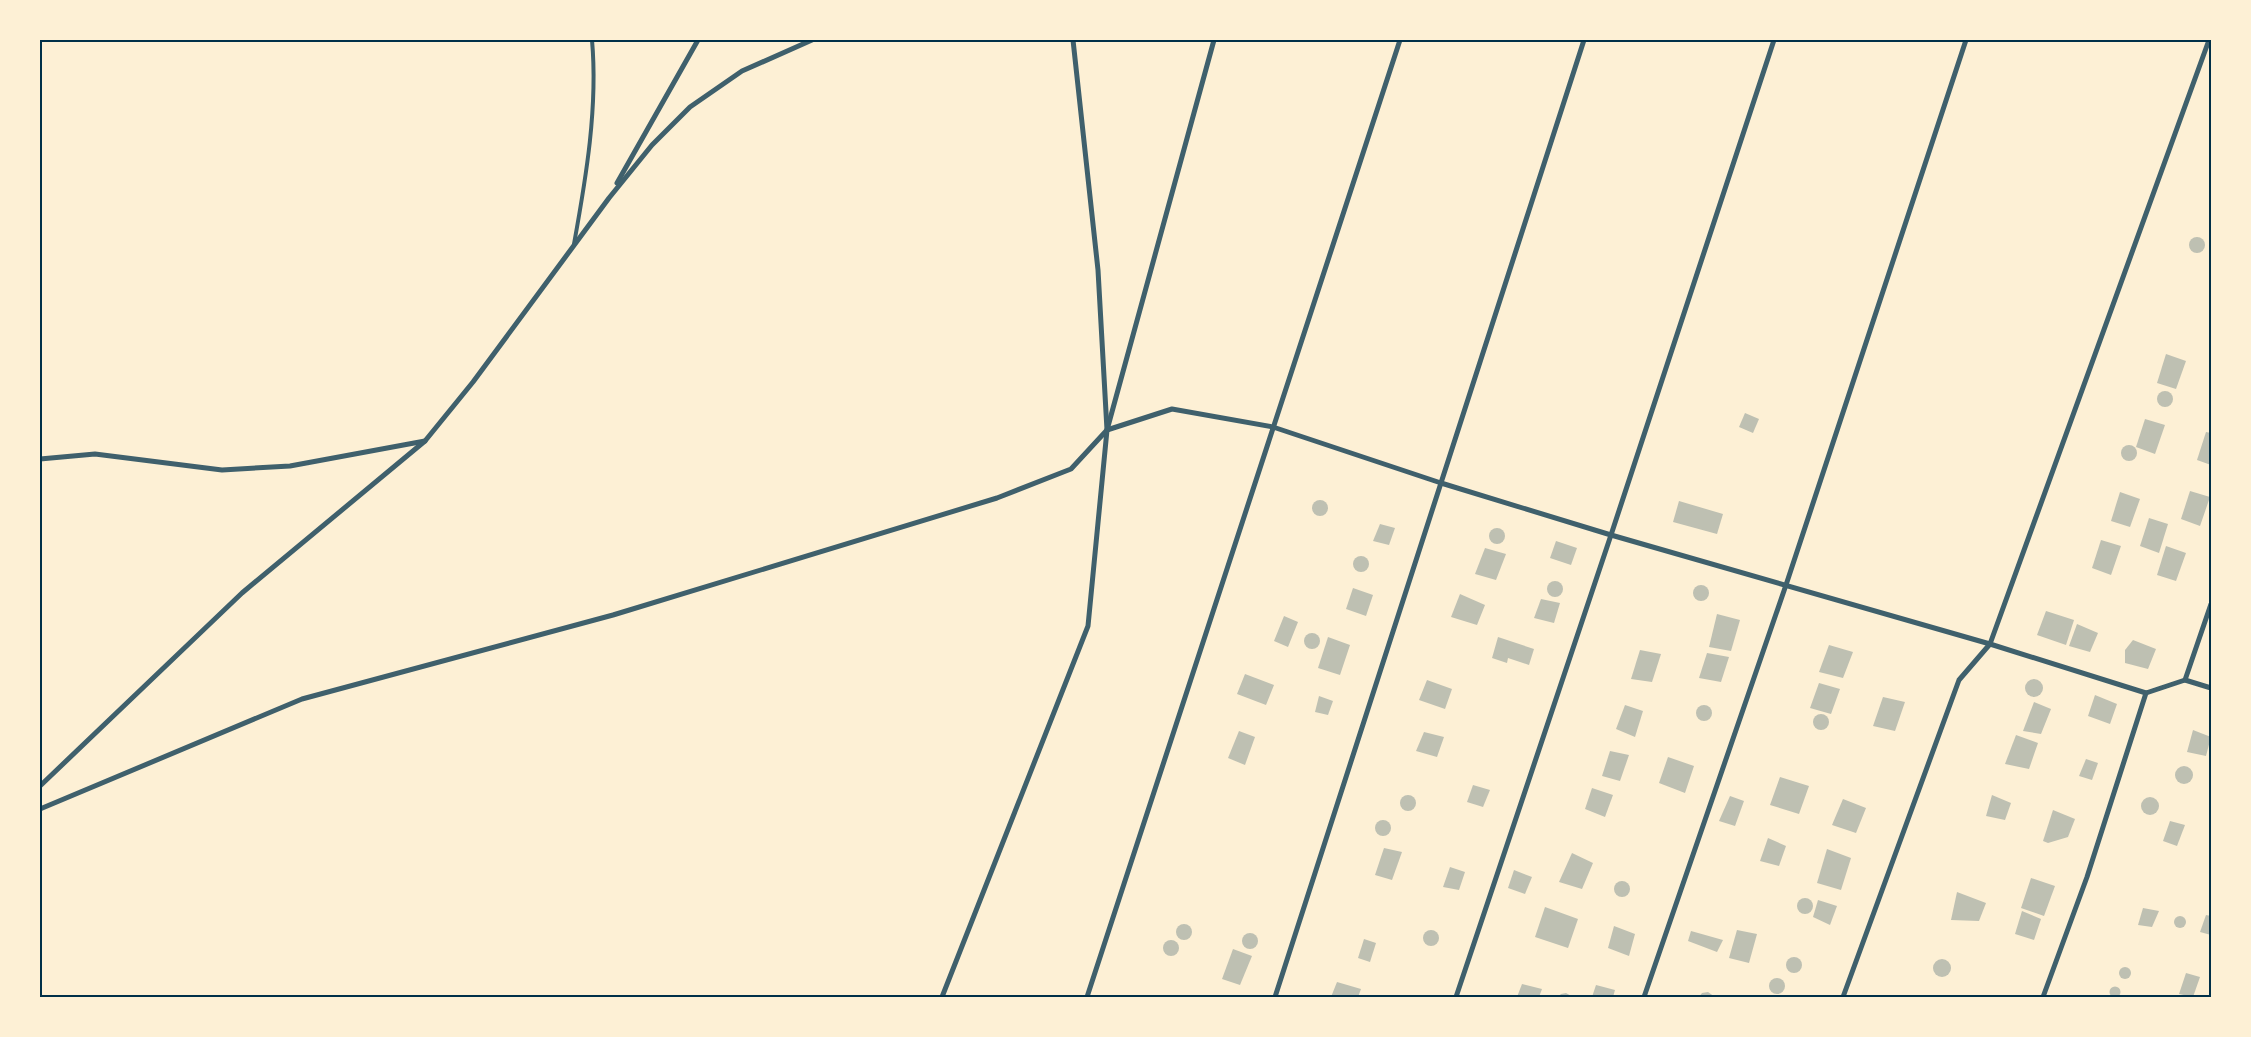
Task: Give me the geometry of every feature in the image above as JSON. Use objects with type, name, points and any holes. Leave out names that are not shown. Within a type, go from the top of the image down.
[{"type":"street","points":[[609,198],[698,40]]},
{"type":"street","points":[[40,786],[242,593],[425,441],[473,382],[609,198],[652,145],[690,107],[742,71],[812,40]]},
{"type":"street","points":[[942,997],[1088,626],[1107,430],[1098,270],[1073,40]]},
{"type":"street","points":[[40,809],[302,699],[613,615],[996,498],[1071,469],[1107,430],[1214,40]]},
{"type":"street","points":[[1087,997],[1400,40]]},
{"type":"street","points":[[1275,997],[1584,40]]},
{"type":"street","points":[[1456,997],[1774,40]]},
{"type":"street","points":[[1644,997],[1786,585],[1966,40]]},
{"type":"street","points":[[1843,997],[1960,680],[1990,644],[2209,40]]},
{"type":"street","points":[[1107,430],[1172,409],[1273,427],[1440,482],[1611,535],[1990,644],[2146,693],[2185,680],[2211,688]]},
{"type":"street","points":[[40,459],[96,454],[222,470],[290,466],[425,441]]},
{"type":"street","points":[[2185,680],[2211,604]]},
{"type":"street","points":[[2043,997],[2087,877],[2146,693]]},
{"type":"lane","points":[[574,247],[587,174],[592,92],[592,40]]},
{"type":"building","points":[[2194,237],[2200,237],[2205,242],[2203,251],[2194,253],[2189,248],[2189,242]]},
{"type":"building","points":[[2166,354],[2186,361],[2176,389],[2157,383]]},
{"type":"building","points":[[2162,391],[2168,391],[2173,396],[2171,405],[2162,407],[2157,402],[2157,396]]},
{"type":"building","points":[[1745,413],[1759,419],[1753,433],[1739,427]]},
{"type":"building","points":[[2145,419],[2165,425],[2155,454],[2136,447]]},
{"type":"building","points":[[2206,432],[2211,433],[2211,465],[2197,460]]},
{"type":"building","points":[[2126,445],[2132,445],[2137,450],[2135,459],[2126,461],[2121,456],[2121,450]]},
{"type":"building","points":[[2190,491],[2210,497],[2200,526],[2181,519]]},
{"type":"building","points":[[2120,492],[2140,499],[2130,527],[2111,521]]},
{"type":"building","points":[[1317,500],[1323,500],[1328,505],[1326,514],[1317,516],[1312,511],[1312,505]]},
{"type":"building","points":[[1679,501],[1723,514],[1717,534],[1673,522]]},
{"type":"building","points":[[2149,518],[2168,524],[2159,553],[2140,546]]},
{"type":"building","points":[[1380,524],[1395,528],[1389,545],[1373,541]]},
{"type":"building","points":[[1494,528],[1500,528],[1505,533],[1503,542],[1494,544],[1489,539],[1489,533]]},
{"type":"building","points":[[2101,540],[2121,546],[2111,575],[2092,568]]},
{"type":"building","points":[[1556,541],[1577,548],[1571,565],[1550,558]]},
{"type":"building","points":[[2166,546],[2186,553],[2176,581],[2157,575]]},
{"type":"building","points":[[1485,548],[1506,554],[1496,580],[1475,574]]},
{"type":"building","points":[[1358,556],[1364,556],[1369,561],[1367,570],[1358,572],[1353,567],[1353,561]]},
{"type":"building","points":[[1552,581],[1558,581],[1563,586],[1561,595],[1552,597],[1547,592],[1547,586]]},
{"type":"building","points":[[1698,585],[1704,585],[1709,590],[1707,599],[1698,601],[1693,596],[1693,590]]},
{"type":"building","points":[[1353,588],[1373,595],[1366,616],[1346,609]]},
{"type":"building","points":[[1460,594],[1485,605],[1477,625],[1451,617]]},
{"type":"building","points":[[1541,599],[1560,603],[1554,623],[1534,618]]},
{"type":"building","points":[[2046,611],[2074,620],[2066,645],[2037,635]]},
{"type":"building","points":[[1717,614],[1740,620],[1731,651],[1709,647]]},
{"type":"building","points":[[1284,616],[1298,622],[1288,647],[1274,641]]},
{"type":"building","points":[[2077,624],[2098,633],[2090,652],[2069,646]]},
{"type":"building","points":[[1309,633],[1315,633],[1320,638],[1318,647],[1309,649],[1304,644],[1304,638]]},
{"type":"building","points":[[1328,637],[1350,645],[1340,675],[1318,668]]},
{"type":"building","points":[[1498,637],[1534,649],[1529,665],[1508,658],[1507,663],[1492,658]]},
{"type":"building","points":[[2133,640],[2156,649],[2148,669],[2125,663],[2125,650]]},
{"type":"building","points":[[1829,645],[1853,652],[1843,678],[1819,672]]},
{"type":"building","points":[[1640,650],[1661,654],[1652,682],[1631,679]]},
{"type":"building","points":[[1707,653],[1729,657],[1721,682],[1699,678]]},
{"type":"building","points":[[1245,674],[1274,685],[1266,705],[1237,694]]},
{"type":"building","points":[[2034,679],[2040,682],[2043,688],[2040,694],[2034,697],[2028,694],[2025,688],[2028,682]]},
{"type":"building","points":[[1427,680],[1452,689],[1445,709],[1419,700]]},
{"type":"building","points":[[1819,683],[1840,689],[1831,714],[1810,708]]},
{"type":"building","points":[[2095,695],[2117,704],[2110,724],[2088,716]]},
{"type":"building","points":[[1319,696],[1333,701],[1328,715],[1315,712]]},
{"type":"building","points":[[1883,697],[1905,702],[1895,731],[1873,726]]},
{"type":"building","points":[[2034,702],[2051,709],[2041,734],[2023,731]]},
{"type":"building","points":[[1625,705],[1643,711],[1635,737],[1616,729]]},
{"type":"building","points":[[1701,705],[1707,705],[1712,710],[1710,719],[1701,721],[1696,716],[1696,710]]},
{"type":"building","points":[[1818,714],[1824,714],[1829,719],[1827,728],[1818,730],[1813,725],[1813,719]]},
{"type":"building","points":[[2193,730],[2211,737],[2206,756],[2187,752]]},
{"type":"building","points":[[1239,731],[1255,737],[1245,765],[1228,758]]},
{"type":"building","points":[[1424,732],[1444,737],[1437,757],[1416,751]]},
{"type":"building","points":[[2016,735],[2038,743],[2029,769],[2005,764]]},
{"type":"building","points":[[1610,751],[1629,755],[1620,781],[1602,776]]},
{"type":"building","points":[[1668,757],[1694,766],[1685,793],[1659,783]]},
{"type":"building","points":[[2086,759],[2098,763],[2092,780],[2079,776]]},
{"type":"building","points":[[2184,766],[2190,769],[2193,775],[2190,781],[2184,784],[2178,781],[2175,775],[2178,769]]},
{"type":"building","points":[[1780,777],[1809,786],[1799,814],[1770,805]]},
{"type":"building","points":[[1473,785],[1490,790],[1483,807],[1467,802]]},
{"type":"building","points":[[1592,788],[1613,795],[1605,817],[1585,809]]},
{"type":"building","points":[[1405,795],[1411,795],[1416,800],[1414,809],[1405,811],[1400,806],[1400,800]]},
{"type":"building","points":[[1992,795],[2011,803],[2005,820],[1986,816]]},
{"type":"building","points":[[1730,796],[1744,801],[1735,826],[1719,821]]},
{"type":"building","points":[[2150,797],[2156,800],[2159,806],[2156,812],[2150,815],[2144,812],[2141,806],[2144,800]]},
{"type":"building","points":[[1843,799],[1866,808],[1856,833],[1832,825]]},
{"type":"building","points":[[2053,810],[2075,819],[2068,837],[2048,843],[2043,841]]},
{"type":"building","points":[[1380,820],[1386,820],[1391,825],[1389,834],[1380,836],[1375,831],[1375,825]]},
{"type":"building","points":[[2170,821],[2185,825],[2177,846],[2163,841]]},
{"type":"building","points":[[1768,838],[1786,846],[1779,866],[1760,861]]},
{"type":"building","points":[[1384,848],[1402,852],[1392,880],[1375,875]]},
{"type":"building","points":[[1827,849],[1851,858],[1841,890],[1817,883]]},
{"type":"building","points":[[1572,853],[1593,863],[1582,889],[1559,882]]},
{"type":"building","points":[[1450,867],[1465,872],[1459,890],[1443,887]]},
{"type":"building","points":[[1514,870],[1532,877],[1525,894],[1508,888]]},
{"type":"building","points":[[2031,878],[2055,886],[2044,916],[2021,908]]},
{"type":"building","points":[[1619,881],[1625,881],[1630,886],[1628,895],[1619,897],[1614,892],[1614,886]]},
{"type":"building","points":[[1957,892],[1986,903],[1979,921],[1951,920]]},
{"type":"building","points":[[1802,898],[1808,898],[1813,903],[1811,912],[1802,914],[1797,909],[1797,903]]},
{"type":"building","points":[[1818,900],[1837,906],[1830,925],[1813,917]]},
{"type":"building","points":[[1545,907],[1578,919],[1568,948],[1535,937]]},
{"type":"building","points":[[2143,908],[2159,911],[2152,927],[2138,925]]},
{"type":"building","points":[[2022,911],[2041,919],[2034,940],[2015,934]]},
{"type":"building","points":[[2206,915],[2211,916],[2211,935],[2200,932]]},
{"type":"building","points":[[2182,916],[2185,917],[2185,927],[2178,928],[2175,927],[2174,920],[2175,917]]},
{"type":"building","points":[[1181,924],[1187,924],[1192,929],[1190,938],[1181,940],[1176,935],[1176,929]]},
{"type":"building","points":[[1614,926],[1635,934],[1629,956],[1608,948]]},
{"type":"building","points":[[1428,930],[1434,930],[1439,935],[1437,944],[1428,946],[1423,941],[1423,935]]},
{"type":"building","points":[[1737,930],[1757,934],[1749,963],[1729,958]]},
{"type":"building","points":[[1691,931],[1723,940],[1717,952],[1688,941]]},
{"type":"building","points":[[1247,933],[1253,933],[1258,938],[1256,947],[1247,949],[1242,944],[1242,938]]},
{"type":"building","points":[[1364,939],[1376,943],[1370,962],[1358,958]]},
{"type":"building","points":[[1168,940],[1174,940],[1179,945],[1177,954],[1168,956],[1163,951],[1163,945]]},
{"type":"building","points":[[1233,949],[1252,956],[1240,985],[1222,979]]},
{"type":"building","points":[[1791,957],[1797,957],[1802,962],[1800,971],[1791,973],[1786,968],[1786,962]]},
{"type":"building","points":[[1942,959],[1948,962],[1951,968],[1948,974],[1942,977],[1936,974],[1933,968],[1936,962]]},
{"type":"building","points":[[2123,967],[2127,967],[2131,973],[2127,979],[2123,979],[2119,975],[2119,971]]},
{"type":"building","points":[[2186,973],[2200,977],[2193,997],[2179,994]]},
{"type":"building","points":[[1774,978],[1780,978],[1785,983],[1783,992],[1774,994],[1769,989],[1769,983]]},
{"type":"building","points":[[1337,982],[1361,989],[1358,997],[1331,997]]},
{"type":"building","points":[[1522,984],[1542,989],[1539,997],[1517,997]]},
{"type":"building","points":[[1596,985],[1615,990],[1613,997],[1592,997]]},
{"type":"building","points":[[2115,986],[2121,992],[2115,998],[2109,992]]},
{"type":"building","points":[[1708,992],[1715,997],[1699,997],[1702,993]]},
{"type":"building","points":[[1566,993],[1573,997],[1558,997],[1561,994]]}]
